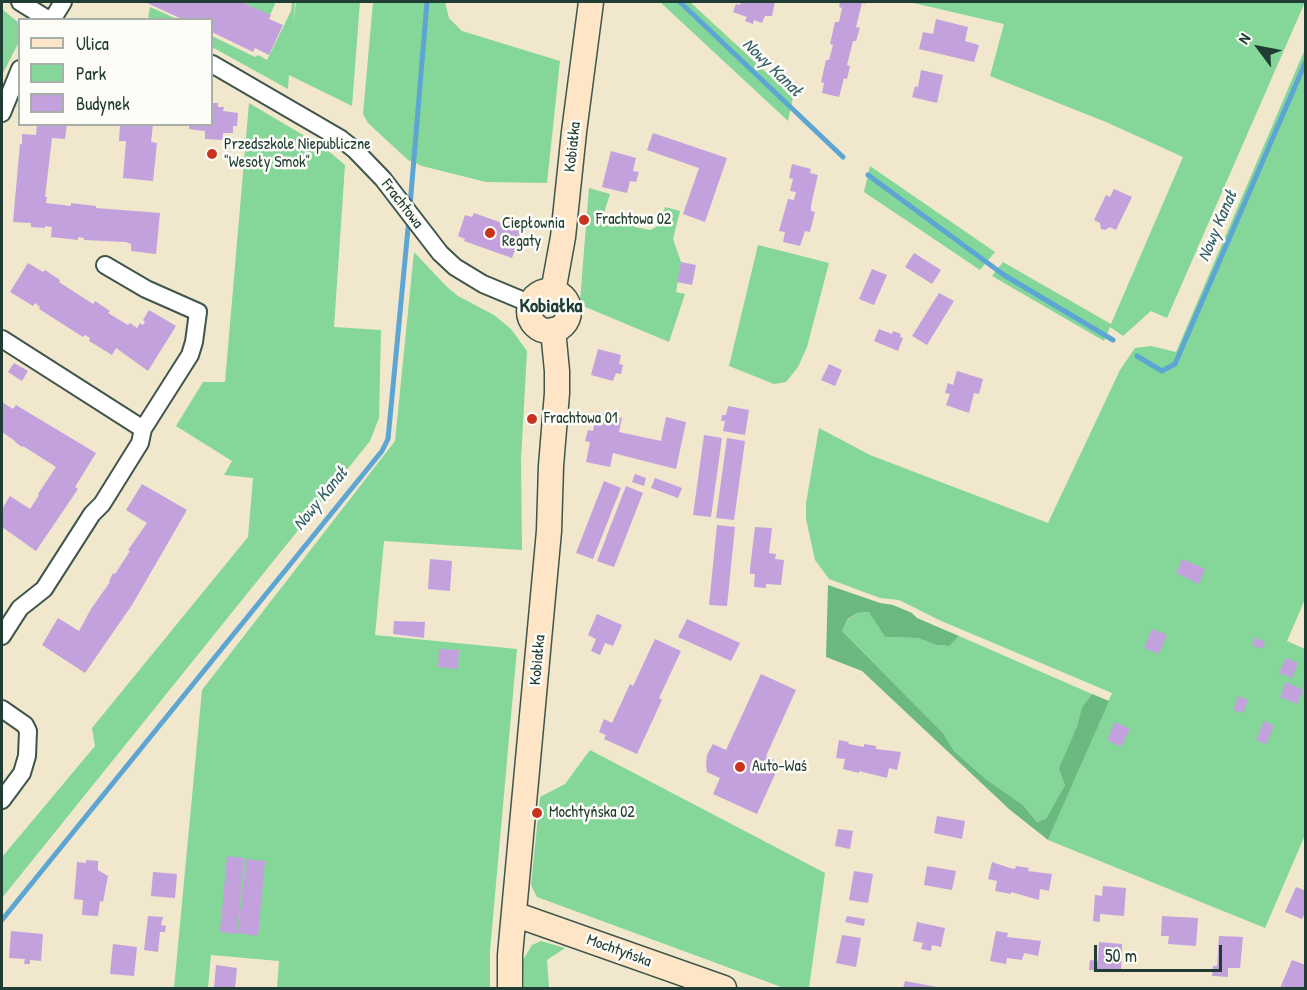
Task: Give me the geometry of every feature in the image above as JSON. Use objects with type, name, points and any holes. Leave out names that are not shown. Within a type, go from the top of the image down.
[{"type":"street","points":[[20,2],[47,18]]},
{"type":"street","points":[[51,18],[63,2]]},
{"type":"street","name":"Kobiałka","points":[[553,292],[563,237],[591,2]]},
{"type":"street","name":"Frachtowa","points":[[213,65],[341,139],[383,179],[429,239],[462,273],[531,304]]},
{"type":"street","points":[[2,112],[18,74]]},
{"type":"street","points":[[2,636],[20,608],[44,589],[92,514],[102,504],[140,443],[143,429],[190,355],[194,342],[198,312],[146,289],[105,266]]},
{"type":"street","points":[[553,292],[560,294],[565,300],[568,315],[560,327],[553,330],[538,328],[530,315],[531,304],[538,295],[553,292]]},
{"type":"street","name":"Kobiałka","points":[[510,988],[510,955],[549,531],[557,393],[553,330]]},
{"type":"street","points":[[2,339],[143,429]]},
{"type":"street","points":[[2,709],[25,725],[28,731],[25,767],[2,800]]},
{"type":"street","name":"Mochtyńska","points":[[514,914],[724,988]]},
{"type":"green space","points":[[241,2],[275,2],[275,4],[270,15]]},
{"type":"green space","points":[[292,2],[295,2],[293,26],[296,2],[360,2],[352,106],[289,75],[288,89],[213,48],[213,36],[255,57],[258,55],[267,60],[291,11]]},
{"type":"green space","points":[[373,2],[445,2],[449,18],[462,31],[560,61],[547,183],[486,182],[422,166],[408,160],[368,123],[363,114]]},
{"type":"green space","points":[[660,2],[690,2],[793,97],[788,121]]},
{"type":"green space","points":[[909,2],[1305,2],[1167,318],[1151,311],[1123,336],[1110,327],[1104,341],[992,276],[1003,262],[1111,324],[1183,157],[1106,122],[990,76],[1004,24]]},
{"type":"green space","points":[[150,7],[175,18],[150,18],[148,17]]},
{"type":"green space","points":[[2,9],[18,22],[18,44],[2,75]]},
{"type":"green space","points":[[1305,49],[1306,597],[1287,641],[1305,649],[1306,833],[1265,928],[1048,840],[1112,693],[939,620],[899,600],[880,598],[829,579],[815,560],[806,519],[806,503],[819,428],[870,455],[1048,523],[1120,370],[1135,348],[1151,346],[1176,352]]},
{"type":"green space","points":[[249,103],[325,148],[345,165],[334,327],[381,330],[379,418],[370,441],[2,898],[2,857],[95,746],[92,728],[248,537],[253,478],[224,475],[232,461],[176,426],[203,382],[225,382]]},
{"type":"green space","points":[[870,166],[995,252],[980,270],[864,192]]},
{"type":"green space","points":[[589,188],[610,194],[603,216],[613,223],[622,221],[650,230],[658,226],[665,207],[680,211],[673,239],[681,262],[676,292],[685,294],[669,342],[583,306],[580,301]]},
{"type":"green space","points":[[758,245],[829,263],[807,347],[798,367],[786,382],[774,384],[729,366]]},
{"type":"green space","points":[[414,252],[458,296],[494,315],[511,329],[527,351],[521,460],[522,550],[384,541],[375,635],[517,649],[490,951],[490,988],[277,988],[279,961],[211,955],[208,988],[174,988],[202,690],[395,441]]},
{"type":"green space","points":[[828,585],[880,603],[893,605],[959,636],[949,646],[936,645],[918,638],[885,637],[869,612],[857,613],[848,619],[842,631],[943,733],[954,751],[987,780],[1023,805],[1037,822],[1046,819],[1065,785],[1059,768],[1077,727],[1082,707],[1092,694],[1109,701],[1048,840],[1009,809],[862,671],[826,657]]},
{"type":"green space","points":[[870,612],[885,637],[918,638],[936,645],[948,646],[959,636],[1092,694],[1082,707],[1065,785],[1046,820],[1037,822],[1023,805],[987,780],[954,751],[943,733],[842,631],[848,620],[857,613]]},
{"type":"green space","points":[[590,750],[825,873],[809,988],[784,988],[537,897],[531,885],[540,797],[565,784]]},
{"type":"green space","points":[[541,941],[565,948],[547,960],[549,988],[524,988],[523,960],[532,945]]},
{"type":"building","points":[[145,2],[241,2],[271,15],[269,19],[283,25],[269,55],[255,48],[253,52],[213,32],[213,18],[180,18]]},
{"type":"building","points":[[741,2],[775,2],[772,16],[765,16],[762,23],[754,20],[753,24],[745,21],[747,17],[733,12],[736,4],[740,5]]},
{"type":"building","points":[[840,2],[866,2],[862,3],[856,27],[860,28],[856,41],[853,41],[847,65],[850,66],[847,79],[844,78],[839,97],[822,93],[824,83],[821,82],[826,60],[829,60],[833,45],[830,44],[835,22],[839,22],[842,8],[839,7]]},
{"type":"building","points":[[936,19],[968,27],[965,41],[979,45],[974,62],[919,49],[923,32],[933,34]]},
{"type":"building","points":[[921,70],[943,75],[937,103],[912,97],[915,86],[918,87]]},
{"type":"building","points":[[213,103],[218,103],[218,107],[224,107],[223,111],[238,113],[237,126],[233,126],[233,133],[223,133],[223,140],[205,139],[205,131],[189,129],[189,126],[213,126]]},
{"type":"building","points":[[37,126],[67,126],[65,139],[52,138],[46,203],[71,206],[71,203],[96,206],[96,208],[160,213],[156,254],[131,251],[131,244],[126,242],[51,237],[52,227],[31,227],[31,223],[13,222],[22,134],[36,135]]},
{"type":"building","points":[[120,126],[153,126],[151,142],[157,143],[153,181],[123,178],[126,141],[119,141]]},
{"type":"building","points":[[653,133],[727,158],[705,222],[683,214],[699,168],[647,150]]},
{"type":"building","points":[[611,151],[636,158],[633,171],[639,172],[636,182],[630,181],[627,193],[602,187]]},
{"type":"building","points":[[792,164],[811,169],[810,173],[818,175],[811,205],[811,211],[815,212],[810,232],[805,231],[800,246],[783,242],[785,232],[779,231],[788,199],[794,200],[796,192],[790,191],[793,179],[789,178]]},
{"type":"building","points":[[1114,189],[1132,197],[1116,230],[1110,227],[1105,230],[1101,229],[1100,223],[1094,220],[1106,195],[1110,197]]},
{"type":"building","name":"Ciepłownia Regaty","points":[[474,213],[522,230],[512,258],[464,241],[465,239],[458,236],[465,215],[472,217]]},
{"type":"building","points":[[914,253],[941,270],[932,284],[905,267]]},
{"type":"building","points":[[681,262],[696,265],[692,285],[677,282]]},
{"type":"building","points":[[28,263],[43,272],[45,270],[93,304],[95,301],[110,311],[108,313],[128,325],[130,323],[137,328],[140,323],[143,325],[145,322],[143,320],[149,310],[176,326],[148,371],[116,348],[112,355],[89,341],[90,338],[85,335],[83,337],[39,309],[40,307],[35,303],[33,306],[10,292]]},
{"type":"building","points":[[872,269],[887,275],[874,305],[859,299]]},
{"type":"building","points":[[939,293],[954,301],[927,345],[912,336]]},
{"type":"building","points":[[879,329],[892,334],[893,331],[901,334],[900,337],[903,338],[898,351],[874,341]]},
{"type":"building","points":[[598,349],[621,355],[619,364],[623,365],[621,374],[616,373],[613,381],[591,375]]},
{"type":"building","points":[[14,363],[28,371],[22,381],[8,372]]},
{"type":"building","points":[[829,364],[842,370],[835,386],[821,380]]},
{"type":"building","points":[[957,371],[983,379],[979,394],[974,393],[969,413],[946,405],[950,394],[945,393],[948,383],[953,385]]},
{"type":"building","points":[[2,402],[13,409],[16,405],[96,453],[75,487],[78,489],[36,551],[2,527],[2,509],[10,496],[30,509],[56,467],[2,432]]},
{"type":"building","points":[[728,406],[749,410],[745,435],[723,431],[725,421],[721,421],[722,415],[726,415]]},
{"type":"building","points":[[597,412],[622,418],[619,432],[661,441],[666,417],[686,422],[676,469],[613,453],[610,467],[586,462],[590,442],[585,441],[588,430],[593,431]]},
{"type":"building","points":[[704,435],[722,438],[711,517],[693,515]]},
{"type":"building","points":[[727,438],[745,441],[734,520],[716,518]]},
{"type":"building","points":[[635,474],[646,478],[644,486],[632,482]]},
{"type":"building","points":[[655,478],[682,488],[678,498],[651,488]]},
{"type":"building","points":[[604,481],[621,488],[593,559],[576,553]]},
{"type":"building","points":[[142,484],[187,510],[132,605],[85,673],[42,645],[58,618],[79,631],[110,582],[113,573],[115,574],[130,551],[128,550],[147,523],[126,510]]},
{"type":"building","points":[[626,486],[643,493],[614,567],[597,561]]},
{"type":"building","points":[[717,525],[735,527],[727,606],[709,605]]},
{"type":"building","points":[[755,527],[772,528],[769,553],[776,554],[775,559],[784,560],[781,585],[766,584],[766,588],[754,587],[755,574],[750,574],[750,569]]},
{"type":"building","points":[[430,559],[452,561],[450,591],[428,589]]},
{"type":"building","points":[[1182,559],[1205,569],[1199,584],[1176,573]]},
{"type":"building","points":[[597,614],[622,625],[613,646],[605,643],[600,655],[591,651],[596,639],[588,635]]},
{"type":"building","points":[[687,619],[740,643],[731,661],[678,637]]},
{"type":"building","points":[[394,621],[425,622],[424,638],[393,634]]},
{"type":"building","points":[[1152,629],[1167,635],[1159,654],[1144,648]]},
{"type":"building","points":[[1255,637],[1265,642],[1262,649],[1252,645]]},
{"type":"building","points":[[655,639],[681,651],[637,754],[604,739],[606,735],[599,732],[604,719],[612,723],[630,684],[633,686]]},
{"type":"building","points":[[439,649],[459,650],[458,669],[438,667]]},
{"type":"building","points":[[1286,658],[1298,663],[1292,678],[1279,673]]},
{"type":"building","points":[[761,674],[796,690],[766,756],[780,763],[757,814],[713,794],[720,778],[707,772],[706,764],[707,755],[713,744],[726,750]]},
{"type":"building","points":[[1286,682],[1303,690],[1297,704],[1280,697]]},
{"type":"building","points":[[1238,696],[1248,700],[1243,713],[1233,710]]},
{"type":"building","points":[[1264,721],[1274,726],[1266,744],[1256,740]]},
{"type":"building","points":[[1115,722],[1130,729],[1121,747],[1107,740]]},
{"type":"building","points":[[839,740],[849,742],[848,744],[864,747],[864,744],[876,746],[876,749],[901,752],[897,770],[889,768],[887,778],[843,769],[845,759],[836,758]]},
{"type":"building","points":[[937,816],[965,821],[962,839],[934,833]]},
{"type":"building","points":[[838,829],[853,831],[850,849],[835,846]]},
{"type":"building","points":[[227,856],[244,858],[237,934],[220,932]]},
{"type":"building","points":[[246,859],[265,861],[258,936],[238,933]]},
{"type":"building","points":[[86,860],[98,861],[98,870],[108,876],[98,916],[82,915],[83,900],[74,899],[77,862],[86,863]]},
{"type":"building","points":[[992,862],[1015,869],[1016,866],[1029,868],[1028,871],[1052,874],[1049,891],[1040,889],[1039,900],[1011,892],[1011,894],[995,891],[997,881],[988,879]]},
{"type":"building","points":[[927,866],[956,871],[952,890],[924,885]]},
{"type":"building","points":[[854,871],[873,874],[868,903],[849,900]]},
{"type":"building","points":[[153,872],[177,874],[175,898],[151,896]]},
{"type":"building","points":[[1103,886],[1126,888],[1124,916],[1100,914],[1100,922],[1093,921],[1095,895],[1102,896]]},
{"type":"building","points":[[1296,887],[1306,891],[1306,911],[1302,919],[1285,912]]},
{"type":"building","points":[[148,916],[163,917],[161,925],[166,926],[165,932],[160,932],[158,952],[144,950]]},
{"type":"building","points":[[847,916],[865,919],[864,926],[845,922]]},
{"type":"building","points":[[1162,916],[1198,918],[1196,946],[1168,944],[1169,936],[1161,936]]},
{"type":"building","points":[[917,922],[945,928],[941,947],[932,945],[931,951],[921,949],[923,943],[913,941]]},
{"type":"building","points":[[11,931],[43,934],[41,961],[30,960],[30,964],[24,964],[25,959],[9,958]]},
{"type":"building","points":[[996,931],[1008,933],[1007,937],[1041,941],[1038,956],[1024,953],[1022,960],[1007,958],[1006,964],[990,961]]},
{"type":"building","points":[[842,935],[861,938],[856,967],[836,963]]},
{"type":"building","points":[[1219,936],[1243,937],[1240,968],[1228,968],[1228,977],[1212,976],[1213,966],[1217,966]]},
{"type":"building","points":[[1099,942],[1122,944],[1121,972],[1089,970],[1090,960],[1098,961]]},
{"type":"building","points":[[113,944],[137,947],[134,976],[110,974]]},
{"type":"building","points":[[1292,960],[1306,965],[1306,988],[1280,988]]},
{"type":"building","points":[[216,965],[237,968],[235,988],[214,988]]},
{"type":"building","points":[[905,981],[937,987],[903,988]]},
{"type":"waterway","name":"Nowy Kanał","points":[[410,206],[427,2]]},
{"type":"waterway","name":"Nowy Kanał","points":[[680,2],[843,157]]},
{"type":"waterway","name":"Nowy Kanał","points":[[1137,356],[1162,371],[1175,364],[1306,61]]},
{"type":"waterway","name":"Nowy Kanał","points":[[868,175],[1004,275],[1113,340]]},
{"type":"waterway","name":"Nowy Kanał","points":[[2,920],[382,451],[388,439],[409,218]]},
{"type":"place","name":"Przedszkole Niepubliczne \"Wesoły Smok\"","points":[[212,154]]},
{"type":"place","name":"Frachtowa 02","points":[[584,220]]},
{"type":"place","name":"Ciepłownia Regaty","points":[[490,233]]},
{"type":"place","name":"Frachtowa 01","points":[[532,419]]},
{"type":"place","name":"Auto-Waś","points":[[740,767]]},
{"type":"place","name":"Mochtyńska 02","points":[[537,813]]},
{"type":"district","name":"Kobiałka","points":[[551,307]]}]
